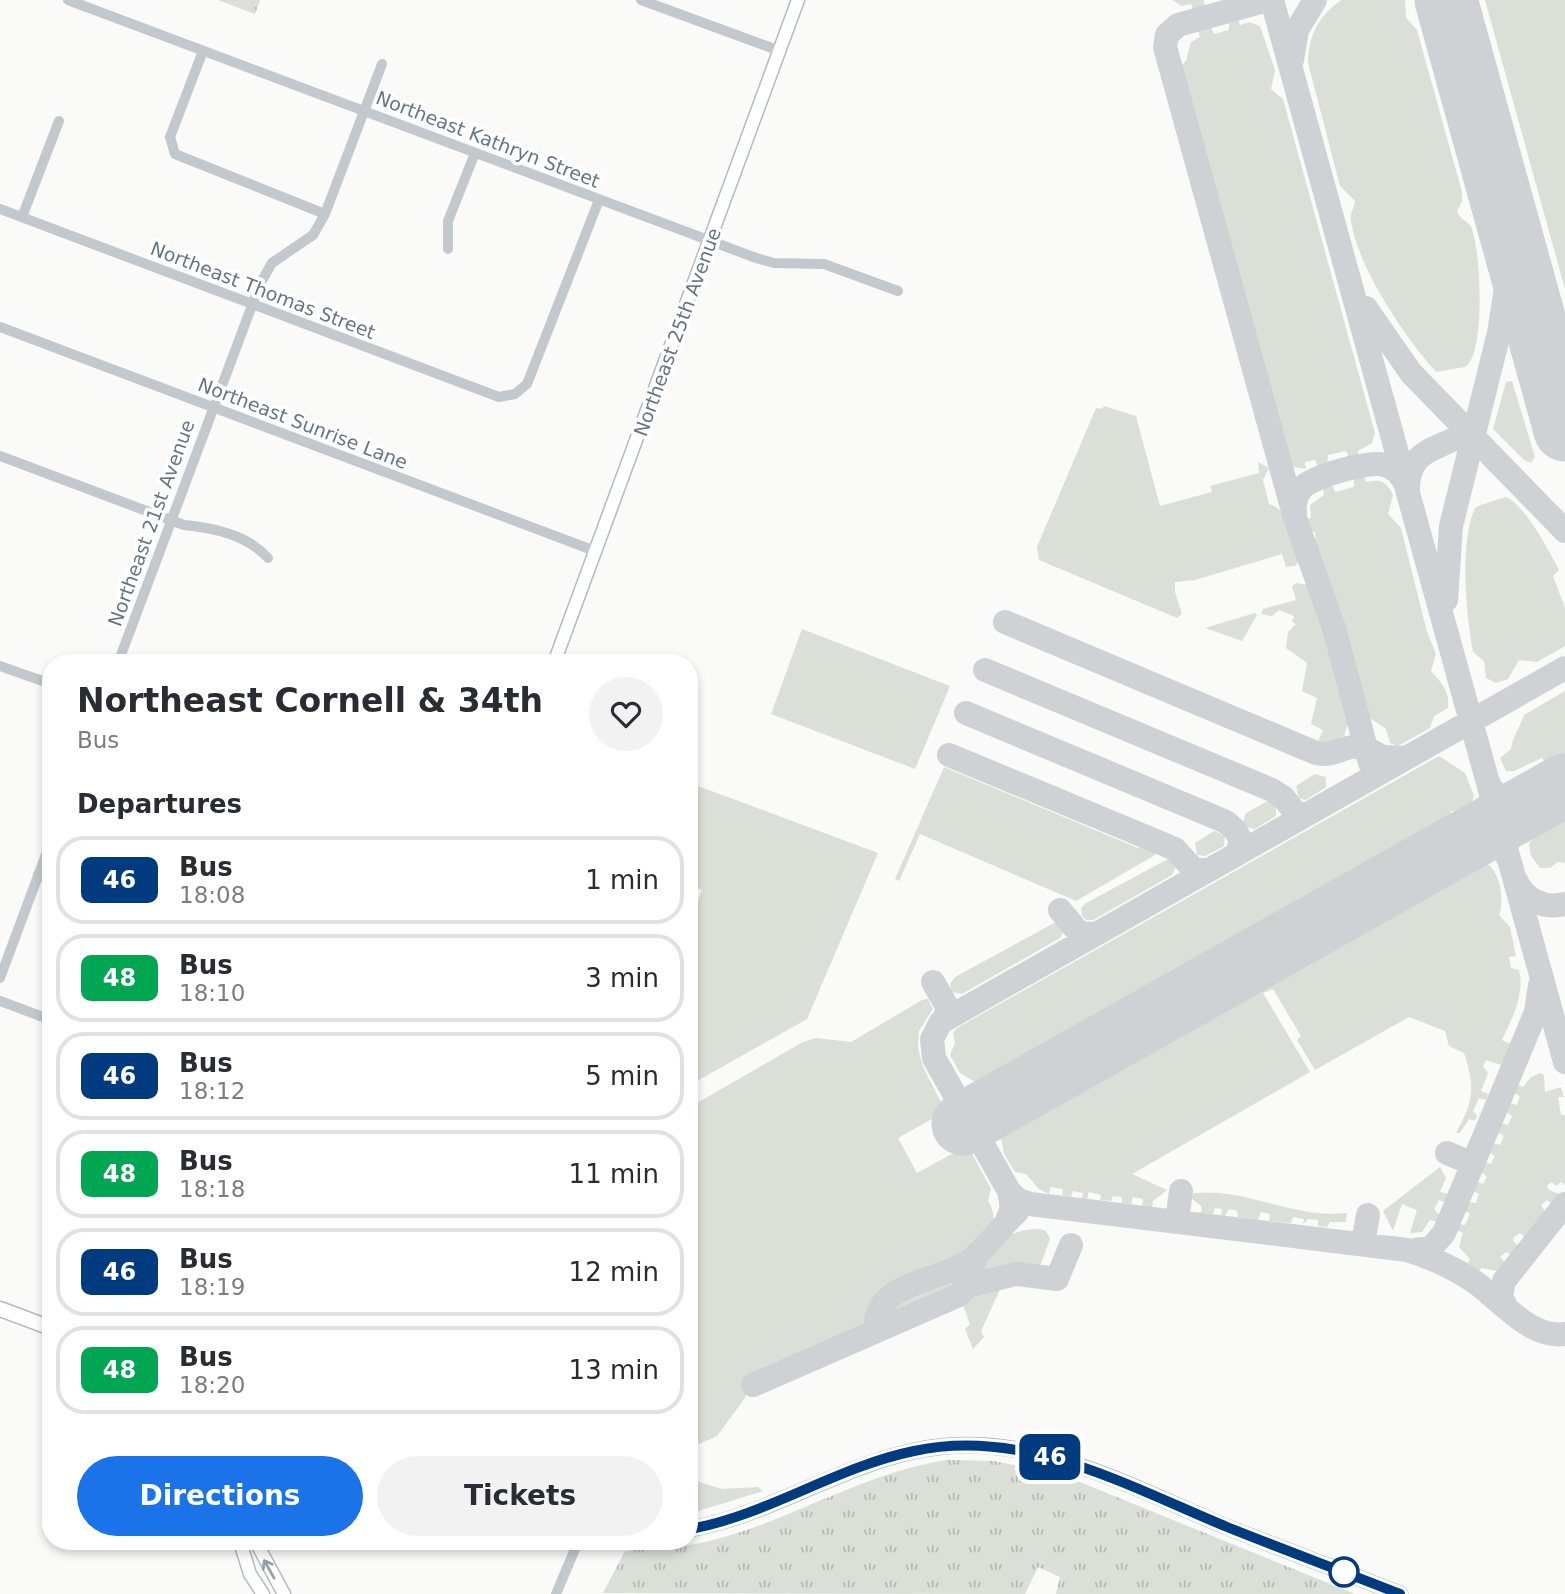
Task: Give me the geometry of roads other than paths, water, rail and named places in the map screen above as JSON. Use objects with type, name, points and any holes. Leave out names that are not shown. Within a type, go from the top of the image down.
[{"type":"highway","points":[[0,1309],[42,1325]]},
{"type":"highway","points":[[698,1528],[747,1514],[859,1466],[912,1451],[958,1445],[1011,1448],[1071,1463],[1400,1594]]},
{"type":"main road","name":"Northeast 25th Avenue","points":[[557,654],[798,0]]},
{"type":"main road","points":[[242,1550],[250,1574],[263,1594]]},
{"type":"main road","points":[[261,1550],[284,1594]]},
{"type":"street","name":"Northeast Kathryn Street","points":[[68,0],[710,242],[774,262],[824,264],[898,291]]},
{"type":"street","points":[[642,0],[780,51]]},
{"type":"street","points":[[203,51],[170,137],[175,154],[325,214]]},
{"type":"street","name":"Northeast 21st Avenue","points":[[121,654],[252,304],[272,263],[313,235],[325,214],[382,64]]},
{"type":"street","points":[[22,217],[59,121]]},
{"type":"street","points":[[448,249],[448,221],[475,153]]},
{"type":"street","name":"Northeast Thomas Street","points":[[0,209],[499,397],[515,394],[530,378],[599,200]]},
{"type":"street","name":"Northeast Sunrise Lane","points":[[0,327],[595,551]]},
{"type":"street","points":[[0,456],[170,520],[213,528],[256,545],[268,558]]},
{"type":"street","points":[[0,666],[42,681]]},
{"type":"street","points":[[0,978],[5,952],[42,864]]},
{"type":"street","points":[[38,874],[42,875]]},
{"type":"street","points":[[0,1001],[42,1017]]},
{"type":"street","points":[[556,1594],[575,1550]]}]
